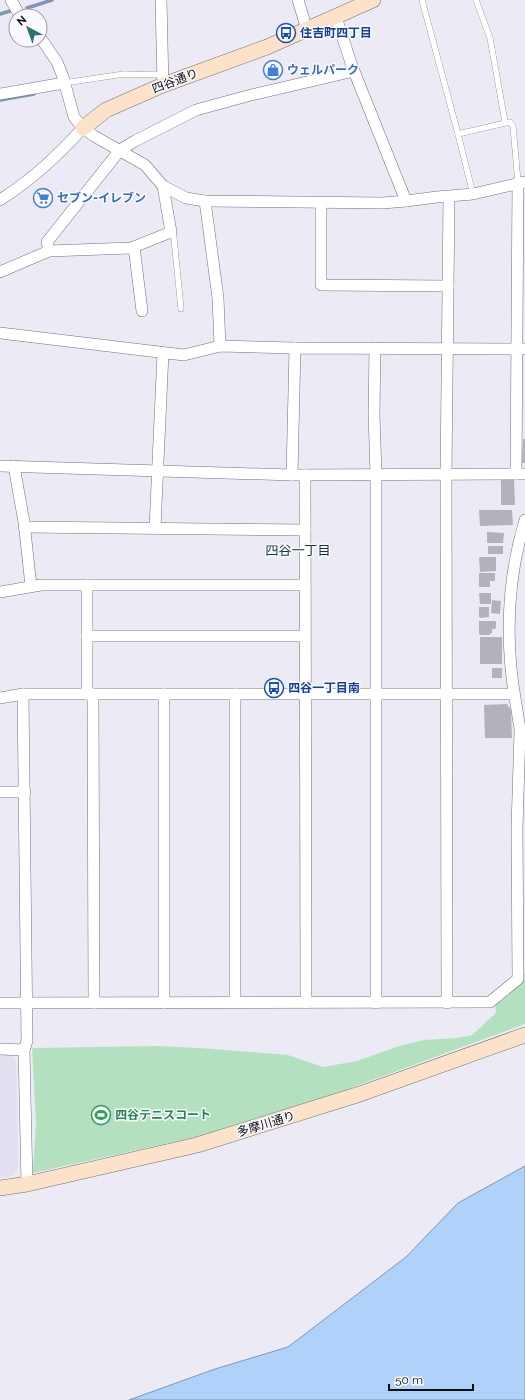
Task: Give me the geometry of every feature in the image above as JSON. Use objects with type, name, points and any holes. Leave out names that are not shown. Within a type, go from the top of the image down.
[{"type":"street","points":[[161,0],[164,80]]},
{"type":"street","points":[[298,0],[307,30]]},
{"type":"street","name":"四谷通り","points":[[0,200],[33,177],[64,149],[83,128],[106,110],[164,80],[267,47],[373,0]]},
{"type":"street","points":[[336,17],[354,71],[406,201]]},
{"type":"street","points":[[0,466],[292,475],[520,474],[522,182],[473,194],[437,196],[406,201],[321,203],[205,201],[186,198],[163,186],[145,164],[94,136],[83,128],[74,117],[57,62],[47,48]]},
{"type":"street","points":[[49,251],[47,242],[120,150],[196,110],[251,95],[354,71]]},
{"type":"street","points":[[0,94],[64,83]]},
{"type":"street","points":[[0,272],[49,251],[131,248],[171,232],[163,186]]},
{"type":"street","points":[[447,1003],[446,475],[449,196]]},
{"type":"street","points":[[205,201],[218,298],[220,346]]},
{"type":"street","points":[[321,203],[321,285],[448,286]]},
{"type":"street","points":[[134,247],[142,311]]},
{"type":"street","points":[[0,333],[184,355],[220,346],[295,348],[521,349]]},
{"type":"street","points":[[292,475],[295,348]]},
{"type":"street","points":[[375,348],[376,1003]]},
{"type":"street","points":[[155,528],[164,353]]},
{"type":"street","points":[[14,466],[24,527],[31,586]]},
{"type":"street","points":[[305,475],[306,1003]]},
{"type":"street","points":[[525,520],[515,560],[509,617],[510,654],[514,694],[520,731],[525,749]]},
{"type":"street","points":[[24,527],[305,530]]},
{"type":"street","points":[[87,585],[94,1003]]},
{"type":"street","points":[[0,592],[31,586],[305,585]]},
{"type":"street","points":[[87,636],[305,636]]},
{"type":"street","points":[[0,698],[23,694],[514,694]]},
{"type":"street","points":[[23,694],[27,1003],[27,1041],[24,1050],[27,1184]]},
{"type":"street","points":[[164,694],[164,1003]]},
{"type":"street","points":[[235,694],[235,1003]]},
{"type":"street","points":[[0,1003],[490,1002],[518,979],[517,828],[520,731]]},
{"type":"street","points":[[0,792],[24,792]]},
{"type":"street","name":"多摩川通り","points":[[0,1188],[27,1184],[197,1145],[360,1094],[525,1035]]},
{"type":"street","points":[[0,1049],[24,1050]]},
{"type":"lane","points":[[422,0],[473,194]]},
{"type":"lane","points":[[476,0],[490,38],[505,122]]},
{"type":"lane","points":[[64,83],[124,74],[164,80]]},
{"type":"lane","points":[[458,134],[510,122],[513,126],[522,182]]},
{"type":"lane","points":[[171,232],[174,238],[181,310]]},
{"type":"shaded area","points":[[0,1054],[11,1054],[16,1060],[18,1168],[13,1176],[0,1178]]},
{"type":"green space","points":[[525,972],[525,1024],[337,1093],[196,1137],[33,1173],[36,1122],[32,1048],[159,1046],[199,1048],[288,1055],[323,1067],[357,1061],[399,1046],[424,1040],[457,1038],[472,1035],[496,1013],[495,1004],[521,982]]},
{"type":"water","points":[[525,1166],[525,1400],[129,1400],[215,1369],[288,1347],[406,1257],[458,1203]]},
{"type":"building","points":[[523,439],[525,439],[525,463],[522,463]]},
{"type":"building","points":[[501,479],[514,479],[515,505],[501,505]]},
{"type":"building","points":[[479,510],[512,510],[513,525],[480,526]]},
{"type":"building","points":[[487,532],[504,533],[503,543],[487,543]]},
{"type":"building","points":[[488,546],[503,546],[503,554],[488,554]]},
{"type":"building","points":[[479,557],[496,557],[496,571],[480,572]]},
{"type":"building","points":[[479,573],[495,573],[495,581],[490,581],[490,587],[479,587]]},
{"type":"building","points":[[479,593],[491,593],[491,604],[480,604]]},
{"type":"building","points":[[492,600],[501,601],[500,614],[491,613]]},
{"type":"building","points":[[479,607],[489,607],[489,617],[480,618]]},
{"type":"building","points":[[479,621],[496,621],[496,628],[492,629],[492,633],[490,635],[480,635]]},
{"type":"building","points":[[480,637],[502,637],[502,664],[480,664]]},
{"type":"building","points":[[492,668],[502,668],[502,678],[492,678]]},
{"type":"building","points":[[507,704],[511,710],[512,738],[485,738],[484,705]]},
{"type":"waterway","points":[[27,8],[52,0]]},
{"type":"waterway","points":[[0,14],[8,12]]},
{"type":"waterway","points":[[0,100],[34,94]]},
{"type":"place","name":"住吉町四丁目","points":[[286,33]]},
{"type":"place","name":"ウェルパーク","points":[[273,70]]},
{"type":"place","name":"セブン-イレブン","points":[[43,198]]},
{"type":"place","name":"四谷一丁目南","points":[[274,688]]},
{"type":"place","name":"四谷テニスコート","points":[[101,1115]]},
{"type":"district","name":"四谷一丁目","points":[[298,550]]}]
